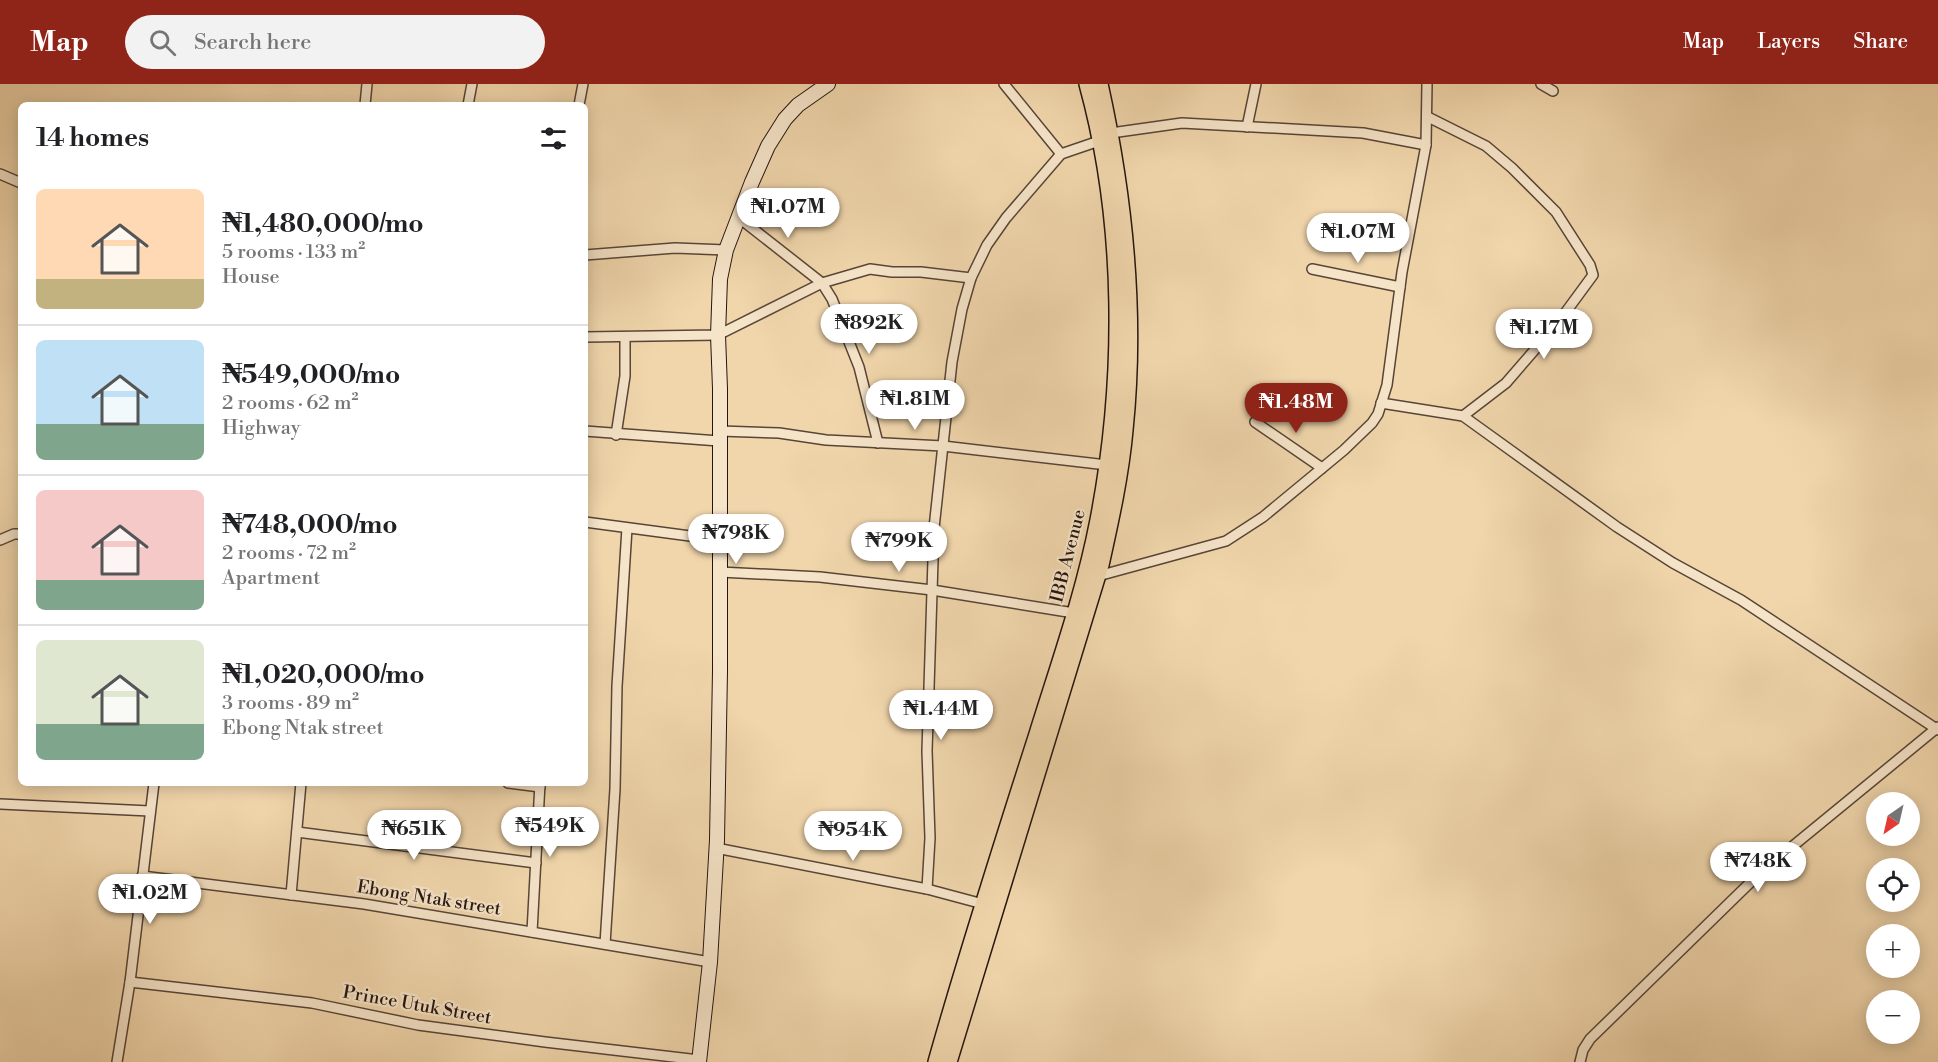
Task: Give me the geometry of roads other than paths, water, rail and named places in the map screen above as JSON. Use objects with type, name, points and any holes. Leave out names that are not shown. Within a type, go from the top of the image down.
[{"type":"main road","name":"IBB Avenue","points":[[936,1062],[983,904],[1067,642],[1097,522],[1107,465],[1116,387],[1116,285],[1105,137],[1098,85]]},
{"type":"main road","points":[[949,1062],[1098,576],[1118,484],[1125,429],[1130,329],[1119,181],[1105,137]]},
{"type":"street","points":[[365,102],[367,84]]},
{"type":"street","points":[[469,102],[472,84]]},
{"type":"street","points":[[580,102],[583,84]]},
{"type":"street","points":[[1004,84],[1061,154]]},
{"type":"street","points":[[1246,126],[1256,84]]},
{"type":"street","points":[[1098,576],[1226,541],[1263,517],[1372,423],[1378,414],[1387,385],[1400,287],[1426,145],[1427,84]]},
{"type":"street","points":[[1540,84],[1553,91]]},
{"type":"street","points":[[699,1061],[710,962],[716,848],[720,682],[718,335],[720,279],[726,250],[759,164],[779,128],[798,105],[820,86]]},
{"type":"street","points":[[1428,117],[1486,146],[1512,168],[1556,212],[1590,265],[1593,275],[1557,324],[1506,383],[1463,416]]},
{"type":"street","points":[[927,889],[930,838],[927,751],[934,528],[951,362],[971,278],[987,245],[1005,218],[1061,154],[1105,137],[1182,123],[1363,133],[1426,145]]},
{"type":"street","points":[[0,174],[18,182]]},
{"type":"street","points":[[738,217],[822,283],[832,299],[859,367],[878,442]]},
{"type":"street","points":[[588,255],[675,248],[726,250]]},
{"type":"street","points":[[588,337],[718,335],[822,283],[870,269],[971,278]]},
{"type":"street","points":[[1312,269],[1400,287]]},
{"type":"street","points":[[616,435],[625,376],[625,337]]},
{"type":"street","points":[[1381,403],[1463,416],[1617,527],[1673,563],[1741,600],[1937,729],[1760,873],[1590,1039],[1583,1050],[1580,1062]]},
{"type":"street","points":[[1255,422],[1322,468]]},
{"type":"street","points":[[588,431],[616,435],[720,436],[779,433],[826,440],[943,446],[1107,465]]},
{"type":"street","points":[[588,522],[720,540]]},
{"type":"street","points":[[605,944],[615,789],[617,686],[627,528]]},
{"type":"street","points":[[0,540],[18,534]]},
{"type":"street","points":[[720,572],[820,577],[932,590],[1074,613]]},
{"type":"street","points":[[117,1062],[130,982],[154,786]]},
{"type":"street","points":[[291,894],[301,786]]},
{"type":"street","points":[[532,932],[540,786]]},
{"type":"street","points":[[0,804],[150,811]]},
{"type":"street","points":[[297,832],[536,863]]},
{"type":"street","points":[[716,848],[927,889],[983,904]]},
{"type":"street","name":"Ebong Ntak street","points":[[142,876],[364,904],[710,962]]},
{"type":"street","name":"Prince Utuk Street","points":[[130,982],[312,1003],[418,1025],[699,1061]]}]
